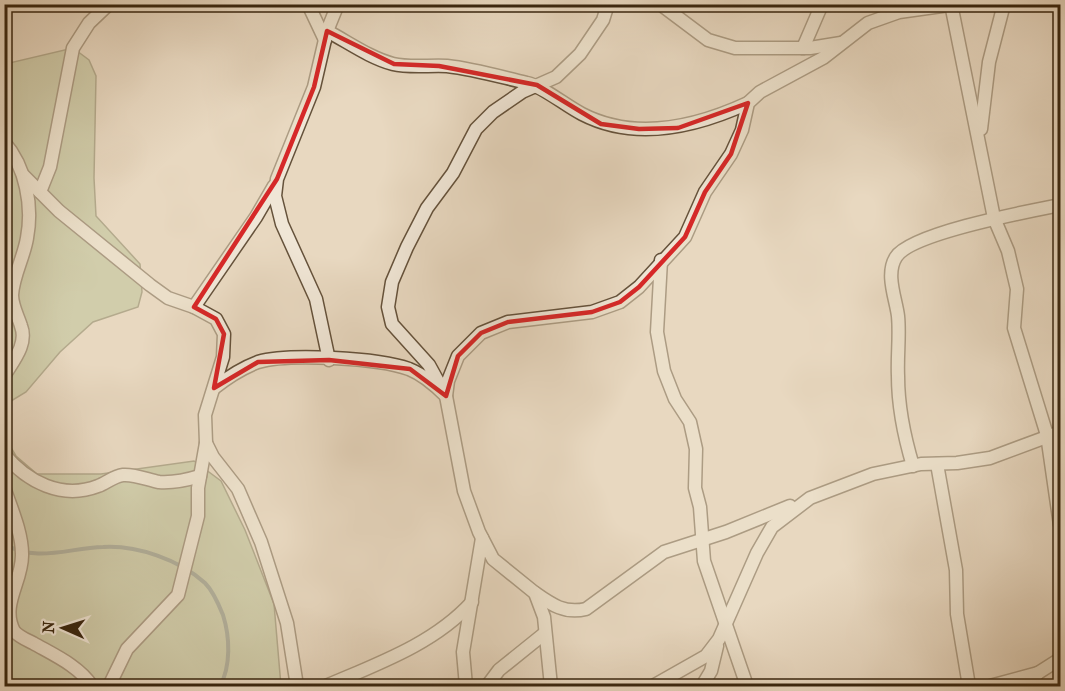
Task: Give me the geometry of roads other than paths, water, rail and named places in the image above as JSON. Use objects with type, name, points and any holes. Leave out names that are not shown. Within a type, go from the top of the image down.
[{"type":"street","points":[[40,192],[50,167],[73,48],[89,23],[109,4]]},
{"type":"street","points":[[308,4],[326,35],[376,58],[394,64],[461,68],[537,85],[557,101],[601,124],[639,129],[678,128],[719,117],[748,103],[760,92],[823,58],[868,23],[899,12],[953,5],[994,218],[1008,251],[1017,289],[1014,328],[1047,435],[1060,525]]},
{"type":"street","points":[[194,307],[256,217],[277,180],[314,87],[326,35],[338,4]]},
{"type":"street","points":[[608,4],[603,20],[580,54],[556,77],[537,85],[493,112],[476,129],[453,173],[427,208],[392,282],[388,307],[392,324],[429,365],[446,396],[464,491],[482,538],[493,559],[555,607],[574,612],[586,609],[664,552],[702,541],[873,474],[913,466],[990,458],[1060,432]]},
{"type":"street","points":[[660,4],[708,40],[735,48],[803,48],[842,43]]},
{"type":"street","points":[[803,48],[822,4]]},
{"type":"street","points":[[979,146],[989,62],[1004,4]]},
{"type":"street","points":[[446,396],[448,381],[458,356],[481,333],[508,322],[592,312],[620,302],[639,287],[661,260],[685,237],[705,192],[731,154],[742,130],[748,103]]},
{"type":"street","points":[[4,142],[24,176],[40,192],[168,298],[194,307],[216,319],[224,334],[223,357],[205,415],[206,442],[200,476],[198,516],[178,595],[127,649],[109,687]]},
{"type":"street","points":[[4,376],[22,345],[23,330],[12,295],[27,237],[30,210],[24,176]]},
{"type":"street","points":[[277,180],[275,196],[282,224],[316,299],[329,360]]},
{"type":"street","points":[[913,466],[899,405],[898,316],[892,289],[892,269],[896,257],[932,238],[994,218],[1060,205]]},
{"type":"street","points":[[661,260],[657,332],[664,371],[675,399],[690,422],[696,449],[695,488],[700,507],[704,561],[747,687]]},
{"type":"street","points":[[214,387],[233,373],[258,362],[279,359],[329,360],[384,363],[410,369],[429,379],[446,396]]},
{"type":"street","points":[[206,442],[213,457],[238,489],[261,542],[287,623],[297,687]]},
{"type":"street","points":[[4,454],[15,468],[34,482],[56,490],[88,489],[124,475],[159,482],[183,481],[200,476]]},
{"type":"street","points":[[937,464],[956,570],[957,614],[969,687]]},
{"type":"street","points":[[4,487],[20,536],[22,554],[19,573],[5,607],[7,620],[15,633],[64,661],[86,677],[92,687]]},
{"type":"street","points":[[702,687],[711,671],[725,624],[757,553],[772,527],[810,498]]},
{"type":"street","points":[[466,687],[463,651],[482,538]]},
{"type":"street","points":[[536,594],[544,617],[551,687]]},
{"type":"street","points":[[326,687],[422,642],[455,621],[472,602]]},
{"type":"street","points":[[487,687],[499,670],[545,633]]},
{"type":"street","points":[[653,687],[706,656],[719,639]]},
{"type":"street","points":[[1025,687],[1038,673],[1060,658]]},
{"type":"street","points":[[990,687],[1038,673]]},
{"type":"waterway","points":[[4,544],[16,550],[41,554],[116,547],[144,551],[183,567],[205,583],[221,611],[228,642],[228,661],[220,686]]}]
